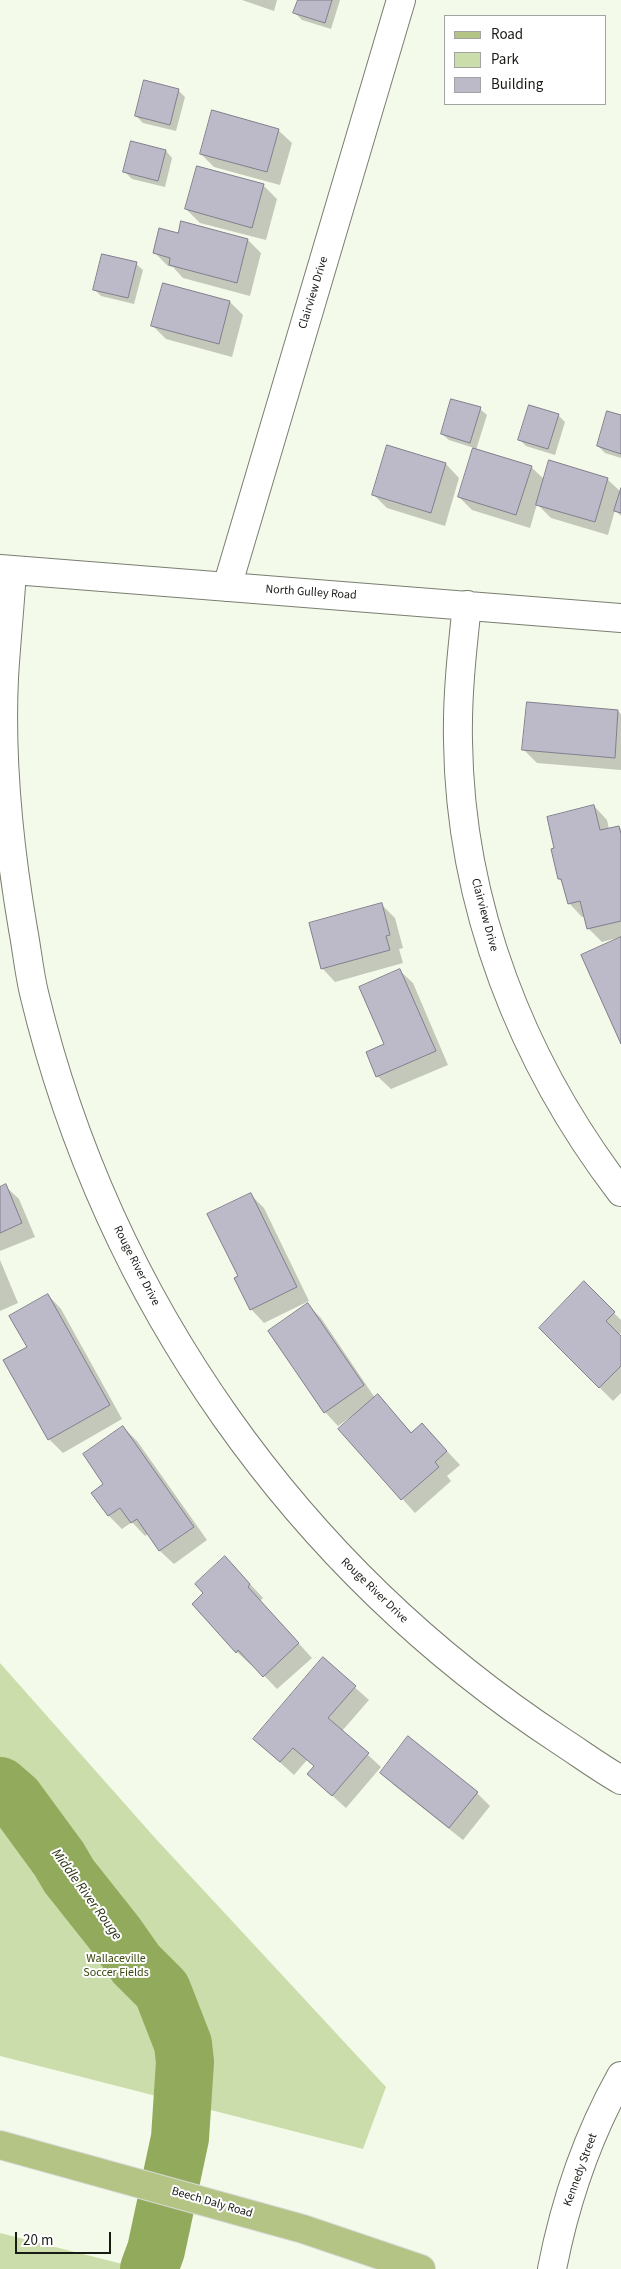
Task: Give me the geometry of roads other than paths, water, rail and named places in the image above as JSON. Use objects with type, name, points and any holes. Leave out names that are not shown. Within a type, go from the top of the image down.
[{"type":"main road","name":"Beech Daly Road","points":[[0,2144],[303,2229],[421,2269]]},
{"type":"street","name":"Clairview Drive","points":[[227,587],[401,0]]},
{"type":"street","name":"North Gulley Road","points":[[6,570],[621,618]]},
{"type":"street","name":"Rouge River Drive","points":[[6,570],[4,681],[6,793],[16,890],[34,991],[60,1087],[90,1169],[125,1249],[177,1344],[237,1435],[290,1503],[349,1568],[428,1642],[510,1707],[621,1780]]},
{"type":"street","name":"Clairview Drive","points":[[467,606],[459,673],[458,742],[461,793],[470,860],[486,927],[507,992],[534,1054],[558,1100],[584,1141],[621,1192]]},
{"type":"street","name":"Kennedy Street","points":[[552,2269],[572,2188],[590,2142],[621,2076]]},
{"type":"waterway","name":"Middle River Rouge","points":[[0,1786],[15,1799],[59,1859],[69,1876],[136,1964],[162,1990],[183,2044],[185,2062],[180,2138],[156,2250],[149,2269]]},
{"type":"park label","name":"Wallaceville Soccer Fields","points":[[116,1966]]}]
